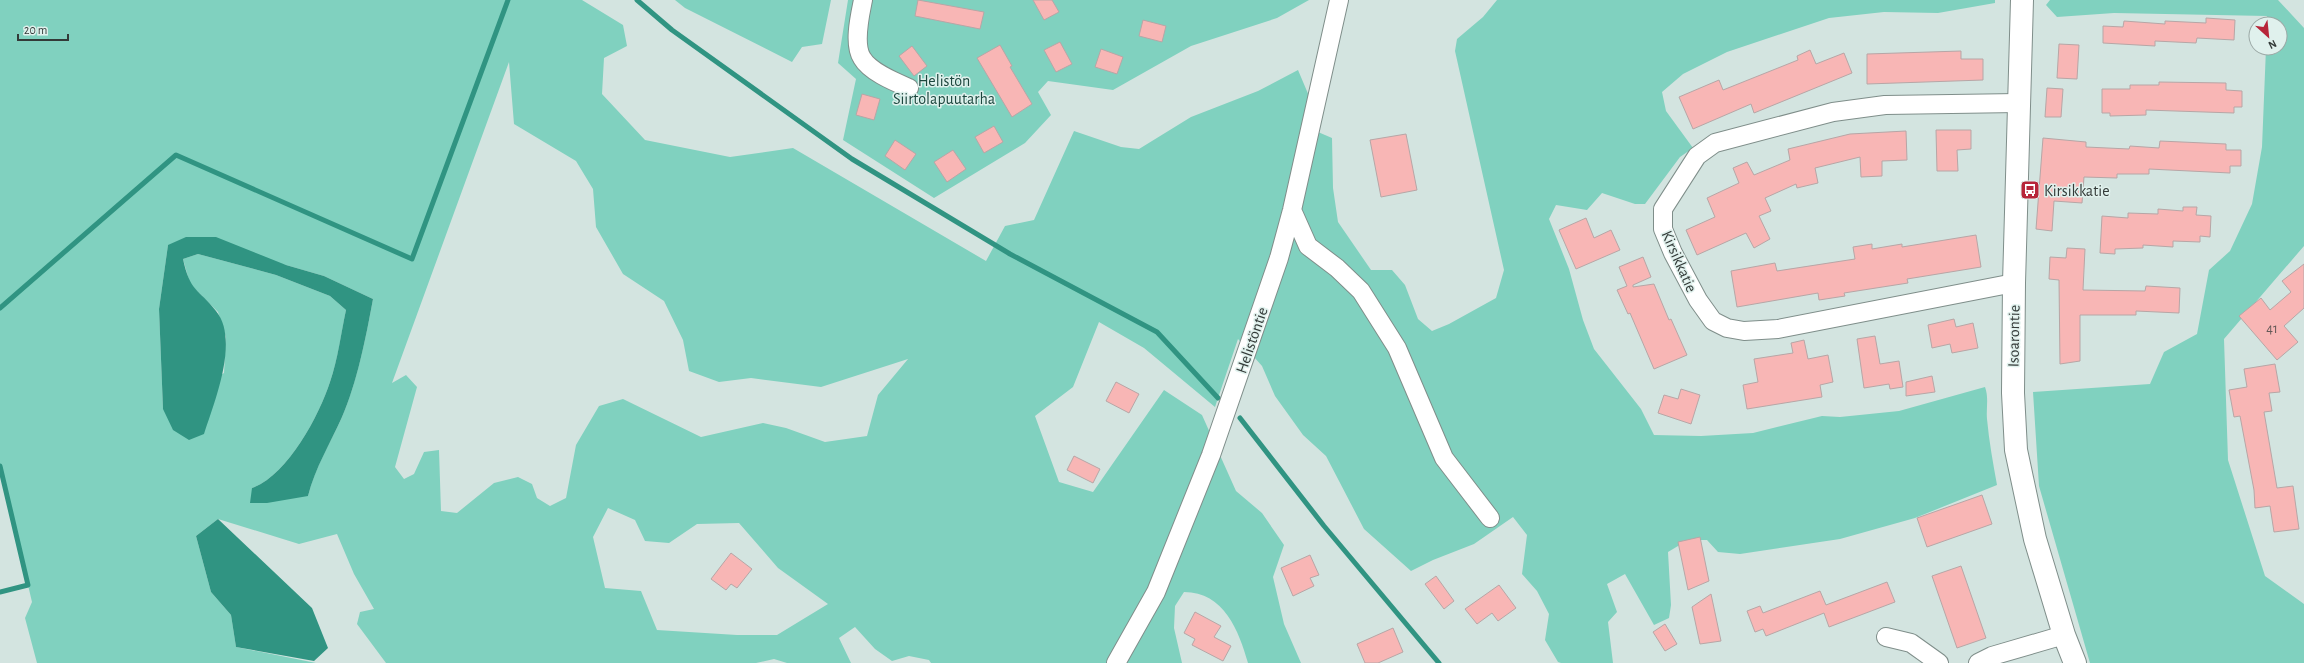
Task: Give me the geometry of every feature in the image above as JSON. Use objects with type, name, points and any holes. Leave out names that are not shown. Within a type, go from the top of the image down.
[{"type":"street","points":[[863,0],[857,37],[862,58],[880,74],[909,88]]},
{"type":"street","name":"Helistöntie","points":[[1116,663],[1156,592],[1211,455],[1279,258],[1292,210],[1339,0]]},
{"type":"street","name":"Isoarontie","points":[[2022,0],[2014,283],[2013,392],[2016,450],[2035,539],[2064,635],[2075,663]]},
{"type":"street","name":"Kirsikkatie","points":[[2014,283],[1778,329],[1744,331],[1726,328],[1713,321],[1698,300],[1676,260],[1663,229],[1663,209],[1697,156],[1715,144],[1736,137],[1833,112],[1885,105],[2018,103]]},
{"type":"street","points":[[1292,210],[1308,246],[1337,268],[1361,291],[1397,348],[1444,458],[1490,518]]},
{"type":"street","points":[[1978,663],[1992,656],[2064,635]]},
{"type":"street","points":[[1886,637],[1911,642],[1939,663]]},
{"type":"green space","points":[[0,0],[582,0],[623,25],[627,46],[604,58],[602,94],[645,140],[730,157],[793,148],[986,261],[1005,226],[1034,220],[1074,131],[1121,147],[1139,149],[1191,117],[1258,91],[1298,70],[1309,96],[1304,126],[1332,138],[1333,188],[1338,222],[1371,270],[1392,270],[1405,285],[1418,319],[1432,331],[1449,324],[1496,298],[1504,270],[1455,51],[1457,39],[1483,17],[1497,0],[1995,0],[1995,3],[1938,13],[1884,12],[1829,18],[1727,52],[1683,74],[1662,92],[1666,111],[1693,148],[1680,157],[1645,204],[1635,204],[1602,193],[1587,210],[1556,205],[1549,219],[1569,269],[1583,320],[1594,349],[1641,409],[1654,435],[1701,436],[1753,433],[1822,416],[1840,417],[1899,411],[1985,387],[1987,395],[1988,427],[1997,485],[1915,518],[1840,539],[1740,554],[1718,552],[1707,540],[1688,540],[1668,552],[1671,605],[1669,618],[1654,625],[1625,574],[1607,584],[1617,612],[1608,622],[1613,663],[1558,662],[1545,640],[1549,614],[1537,591],[1522,574],[1527,535],[1513,517],[1474,544],[1433,560],[1411,571],[1364,529],[1326,456],[1303,435],[1275,396],[1262,366],[1238,339],[1215,407],[1144,348],[1099,322],[1073,387],[1035,416],[1059,482],[1093,492],[1164,390],[1202,415],[1236,491],[1262,513],[1284,545],[1273,577],[1284,624],[1301,663],[1248,663],[1240,638],[1234,626],[1219,606],[1210,599],[1198,594],[1184,592],[1175,606],[1174,628],[1182,663],[931,663],[929,660],[909,656],[892,661],[875,649],[855,627],[839,638],[851,663],[787,663],[774,659],[756,663],[386,663],[357,624],[360,612],[374,609],[354,574],[337,534],[299,544],[218,519],[196,536],[211,592],[231,615],[236,647],[316,663],[37,663],[25,618],[32,602],[0,466]],"holes":[[[509,62],[514,124],[576,161],[593,189],[596,227],[623,274],[664,301],[683,340],[689,371],[719,382],[751,378],[821,387],[908,359],[878,395],[867,436],[825,442],[786,428],[763,423],[701,437],[623,399],[599,406],[576,445],[566,498],[550,506],[537,498],[532,484],[518,477],[494,483],[457,513],[441,511],[439,450],[424,452],[414,474],[404,479],[395,467],[417,387],[406,375],[392,383]],[[168,245],[286,265],[324,276],[373,299],[357,374],[342,417],[323,456],[308,496],[252,488],[265,481],[277,471],[289,458],[310,427],[325,396],[333,373],[346,310],[330,296],[276,275],[198,254],[183,259],[190,284],[218,312],[226,337],[224,373],[163,409],[159,309]],[[608,508],[635,520],[645,541],[669,543],[697,524],[739,523],[778,568],[828,604],[777,635],[737,635],[657,630],[641,591],[605,588],[593,537]]]},
{"type":"green space","points":[[675,0],[831,0],[822,44],[802,47],[792,62],[685,8]]},
{"type":"green space","name":"Helistön Siirtolapuutarha","points":[[848,0],[1309,0],[1277,18],[1191,46],[1113,90],[1048,81],[1038,92],[1051,115],[1025,143],[934,198],[843,140],[856,79],[838,63]]},
{"type":"green space","points":[[2050,0],[2278,0],[2304,28],[2304,246],[2224,339],[2228,460],[2265,576],[2304,604],[2304,663],[2090,663],[2039,486],[2033,392],[2150,384],[2164,352],[2197,334],[2209,270],[2230,251],[2252,204],[2262,147],[2266,56],[2288,56],[2288,16],[2114,13],[2057,17],[2046,5]]},
{"type":"shaded area","points":[[186,237],[216,237],[286,265],[324,276],[373,299],[357,375],[342,417],[323,456],[308,496],[267,503],[250,503],[252,488],[265,481],[289,458],[310,427],[318,411],[333,373],[346,310],[330,296],[276,275],[198,254],[183,259],[189,278],[195,289],[216,311],[223,323],[226,338],[223,372],[204,434],[189,440],[173,430],[163,409],[159,309],[168,245]]},
{"type":"shaded area","points":[[218,519],[312,608],[328,648],[314,661],[236,647],[231,615],[211,592],[196,536]]},
{"type":"building","points":[[918,0],[984,12],[980,29],[915,16]]},
{"type":"building","points":[[1033,0],[1052,0],[1059,12],[1044,20]]},
{"type":"building","points":[[2206,18],[2235,20],[2234,40],[2197,38],[2196,43],[2155,41],[2155,46],[2103,43],[2103,26],[2123,27],[2124,21],[2165,24],[2165,21],[2206,23]]},
{"type":"building","points":[[1143,20],[1166,26],[1162,42],[1139,36]]},
{"type":"building","points":[[1060,42],[1072,64],[1056,72],[1044,50]]},
{"type":"building","points":[[2059,44],[2079,45],[2077,79],[2057,78]]},
{"type":"building","points":[[1000,45],[1012,66],[1010,67],[1032,104],[1012,117],[977,58]]},
{"type":"building","points":[[912,46],[927,66],[914,76],[899,56]]},
{"type":"building","points":[[1101,49],[1123,57],[1117,74],[1095,67]]},
{"type":"building","points":[[1810,50],[1816,64],[1844,53],[1852,73],[1754,113],[1751,104],[1693,129],[1679,97],[1719,80],[1723,90],[1798,60],[1797,56]]},
{"type":"building","points":[[1961,51],[1961,59],[1983,59],[1983,80],[1867,84],[1867,54]]},
{"type":"building","points":[[2159,82],[2226,83],[2226,90],[2242,91],[2242,107],[2234,107],[2234,113],[2146,110],[2146,115],[2110,116],[2110,113],[2102,113],[2102,89],[2130,89],[2130,85],[2159,85]]},
{"type":"building","points":[[2047,88],[2063,89],[2061,117],[2045,117]]},
{"type":"building","points":[[862,94],[880,99],[874,120],[856,115]]},
{"type":"building","points":[[994,126],[1003,142],[984,153],[975,137]]},
{"type":"building","points":[[1936,130],[1971,130],[1971,149],[1957,150],[1958,171],[1937,171]]},
{"type":"building","points":[[1906,131],[1907,160],[1882,161],[1882,176],[1861,177],[1860,157],[1815,168],[1818,183],[1797,188],[1796,184],[1765,198],[1771,211],[1759,216],[1770,239],[1754,248],[1746,233],[1697,255],[1686,230],[1715,217],[1707,198],[1739,183],[1733,168],[1747,162],[1754,175],[1790,160],[1788,149],[1850,134]]},
{"type":"building","points":[[1406,134],[1417,190],[1381,197],[1370,140]]},
{"type":"building","points":[[2043,138],[2086,142],[2086,147],[2129,149],[2130,146],[2159,148],[2160,141],[2226,144],[2226,150],[2241,150],[2241,166],[2230,166],[2230,173],[2149,169],[2149,174],[2117,174],[2117,178],[2084,177],[2082,203],[2054,201],[2052,231],[2036,229]]},
{"type":"building","points":[[895,140],[916,154],[905,170],[885,156]]},
{"type":"building","points":[[953,150],[966,169],[947,182],[934,162]]},
{"type":"building","points":[[2183,207],[2197,207],[2196,215],[2211,216],[2210,237],[2200,236],[2200,242],[2173,241],[2173,247],[2143,245],[2143,248],[2115,249],[2115,254],[2100,253],[2102,216],[2128,218],[2128,213],[2158,214],[2158,209],[2183,211]]},
{"type":"building","points":[[1586,218],[1594,238],[1611,230],[1620,250],[1576,269],[1559,230]]},
{"type":"building","points":[[1976,235],[1981,267],[1907,279],[1908,283],[1844,293],[1845,296],[1819,300],[1818,293],[1737,307],[1731,271],[1775,263],[1777,271],[1855,259],[1853,247],[1872,244],[1872,249],[1902,244],[1902,247]]},
{"type":"building","points":[[2067,248],[2085,249],[2083,290],[2145,291],[2146,286],[2180,288],[2179,313],[2136,311],[2136,315],[2080,315],[2080,361],[2060,364],[2059,280],[2049,279],[2050,257],[2066,258]]},
{"type":"building","points":[[1643,257],[1651,277],[1633,285],[1633,287],[1654,284],[1669,320],[1671,319],[1687,355],[1654,369],[1630,313],[1628,314],[1617,290],[1627,286],[1619,267]]},
{"type":"building","points":[[2304,264],[2304,308],[2284,326],[2298,342],[2277,360],[2239,316],[2261,298],[2270,310],[2291,292],[2282,281]]},
{"type":"building","points":[[1954,319],[1956,327],[1973,323],[1978,348],[1952,353],[1950,344],[1932,348],[1928,325]]},
{"type":"building","points":[[1875,336],[1880,364],[1899,361],[1903,387],[1890,389],[1889,384],[1864,388],[1857,339]]},
{"type":"building","points":[[1804,340],[1808,359],[1828,355],[1833,382],[1820,385],[1822,397],[1747,409],[1743,385],[1758,382],[1754,359],[1793,353],[1791,343]]},
{"type":"building","points":[[2275,364],[2280,392],[2269,393],[2272,411],[2264,412],[2277,488],[2293,486],[2299,529],[2274,532],[2270,506],[2255,508],[2254,490],[2240,416],[2234,417],[2229,390],[2247,387],[2244,369]]},
{"type":"building","points":[[1932,376],[1935,392],[1906,396],[1906,382]]},
{"type":"building","points":[[1116,382],[1139,394],[1129,413],[1106,401]]},
{"type":"building","points":[[1681,389],[1700,395],[1691,424],[1658,413],[1664,395],[1678,399]]},
{"type":"building","points":[[1074,456],[1100,469],[1093,483],[1067,470]]},
{"type":"building","points":[[1982,495],[1992,524],[1927,547],[1917,518]]},
{"type":"building","points":[[1700,537],[1709,581],[1688,590],[1678,542]]},
{"type":"building","points":[[731,553],[752,569],[737,588],[731,584],[726,590],[711,579]]},
{"type":"building","points":[[1310,555],[1319,575],[1310,578],[1314,586],[1293,596],[1281,568]]},
{"type":"building","points":[[1961,566],[1986,638],[1957,648],[1932,576]]},
{"type":"building","points":[[1436,576],[1454,601],[1444,609],[1425,584]]},
{"type":"building","points":[[1887,582],[1895,602],[1829,627],[1824,613],[1766,636],[1763,629],[1755,632],[1747,611],[1760,606],[1763,613],[1820,591],[1826,605]]},
{"type":"building","points":[[1499,585],[1516,608],[1498,621],[1492,613],[1477,624],[1465,609]]},
{"type":"building","points":[[1711,594],[1721,641],[1700,644],[1692,607]]},
{"type":"building","points":[[1195,612],[1221,626],[1214,637],[1231,646],[1223,661],[1192,645],[1195,639],[1184,633]]},
{"type":"building","points":[[1665,624],[1677,644],[1665,651],[1653,632]]},
{"type":"building","points":[[1393,628],[1403,652],[1378,663],[1365,663],[1357,644]]},
{"type":"waterway","points":[[0,308],[176,155],[412,259],[508,0]]},
{"type":"waterway","points":[[637,0],[672,30],[852,159],[1010,254],[1157,332],[1218,398]]},
{"type":"waterway","points":[[1240,418],[1324,526],[1439,663]]},
{"type":"waterway","points":[[0,466],[28,585],[0,592]]},
{"type":"place","name":"Kirsikkatie","points":[[2030,190]]}]
